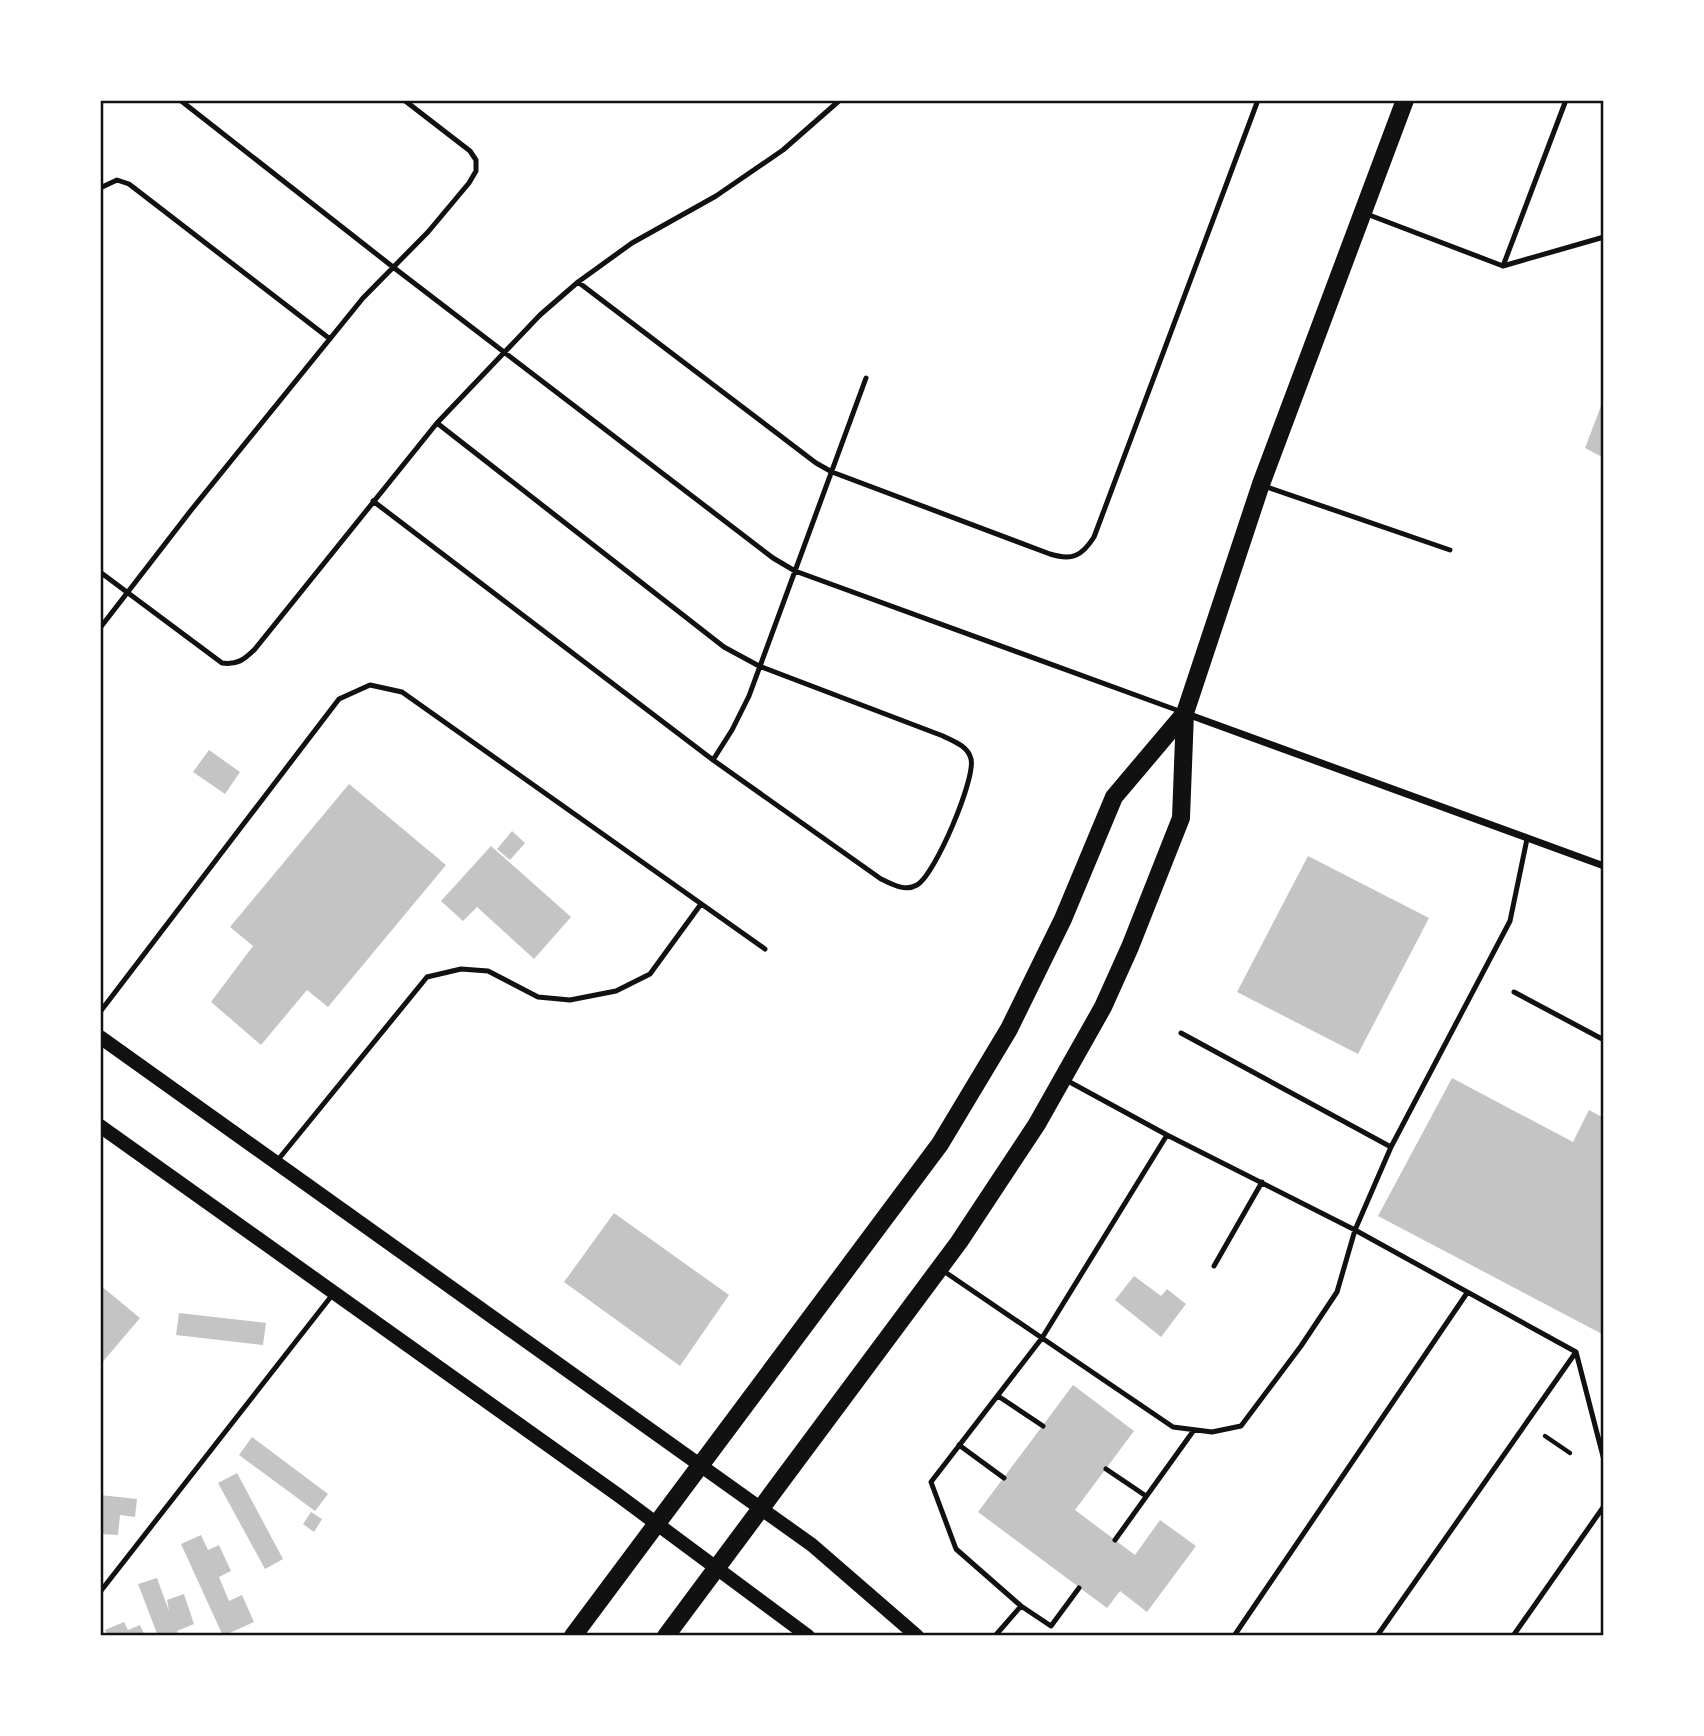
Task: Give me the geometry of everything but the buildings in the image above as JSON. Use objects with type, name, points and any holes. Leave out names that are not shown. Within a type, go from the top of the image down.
[{"type":"main road","points":[[666,1636],[940,1268],[997,1187],[1063,1079],[1102,1007],[1130,947],[1181,818],[1185,713],[1261,485],[1405,100]]},
{"type":"main road","points":[[573,1636],[940,1144],[1009,1029],[1063,919],[1114,797],[1185,713]]},
{"type":"main road","points":[[100,1037],[812,1545],[917,1636]]},
{"type":"main road","points":[[100,1126],[717,1567],[808,1636]]},
{"type":"street","points":[[1185,713],[1604,866]]},
{"type":"lane","points":[[182,100],[752,544],[795,571],[1185,713]]},
{"type":"lane","points":[[100,628],[363,298],[428,232],[476,171],[476,160],[470,151],[404,100]]},
{"type":"lane","points":[[100,572],[222,663],[233,664],[244,660],[437,423],[540,315],[578,282],[632,243],[716,196],[783,150],[840,100]]},
{"type":"lane","points":[[578,282],[802,454],[832,472],[1064,559],[1076,558],[1086,550],[1094,537],[1258,100]]},
{"type":"lane","points":[[1503,266],[1566,100]]},
{"type":"lane","points":[[100,188],[117,180],[129,184],[330,339]]},
{"type":"lane","points":[[1362,213],[1503,266],[1604,237]]},
{"type":"lane","points":[[713,760],[741,714],[866,378]]},
{"type":"lane","points":[[373,501],[713,760],[881,879],[905,888],[916,886],[924,879],[943,848],[969,778],[971,757],[966,749],[943,736],[759,666],[724,647],[437,423]]},
{"type":"lane","points":[[1261,485],[1450,550]]},
{"type":"lane","points":[[100,1012],[339,699],[370,685],[402,692],[765,949]]},
{"type":"lane","points":[[940,1268],[1173,1427],[1212,1432],[1241,1426],[1301,1346],[1337,1292],[1355,1230],[1391,1147],[1510,921],[1527,839]]},
{"type":"lane","points":[[275,1163],[427,977],[461,969],[488,971],[538,996],[570,1000],[616,991],[650,974],[701,904]]},
{"type":"lane","points":[[1514,992],[1604,1040]]},
{"type":"lane","points":[[1181,1033],[1391,1147]]},
{"type":"lane","points":[[1063,1079],[1355,1230],[1576,1352],[1604,1460]]},
{"type":"lane","points":[[1079,1588],[1051,1626],[1021,1606],[956,1549],[930,1482],[1042,1338],[1167,1135]]},
{"type":"lane","points":[[1214,1266],[1262,1182]]},
{"type":"lane","points":[[100,1591],[335,1292]]},
{"type":"lane","points":[[1234,1636],[1467,1293]]},
{"type":"lane","points":[[1377,1636],[1576,1352]]},
{"type":"lane","points":[[998,1396],[1043,1426]]},
{"type":"lane","points":[[1115,1540],[1194,1430]]},
{"type":"lane","points":[[959,1446],[1004,1478]]},
{"type":"lane","points":[[1106,1469],[1146,1496]]},
{"type":"lane","points":[[1513,1636],[1604,1506]]},
{"type":"lane","points":[[995,1636],[1021,1606]]}]
